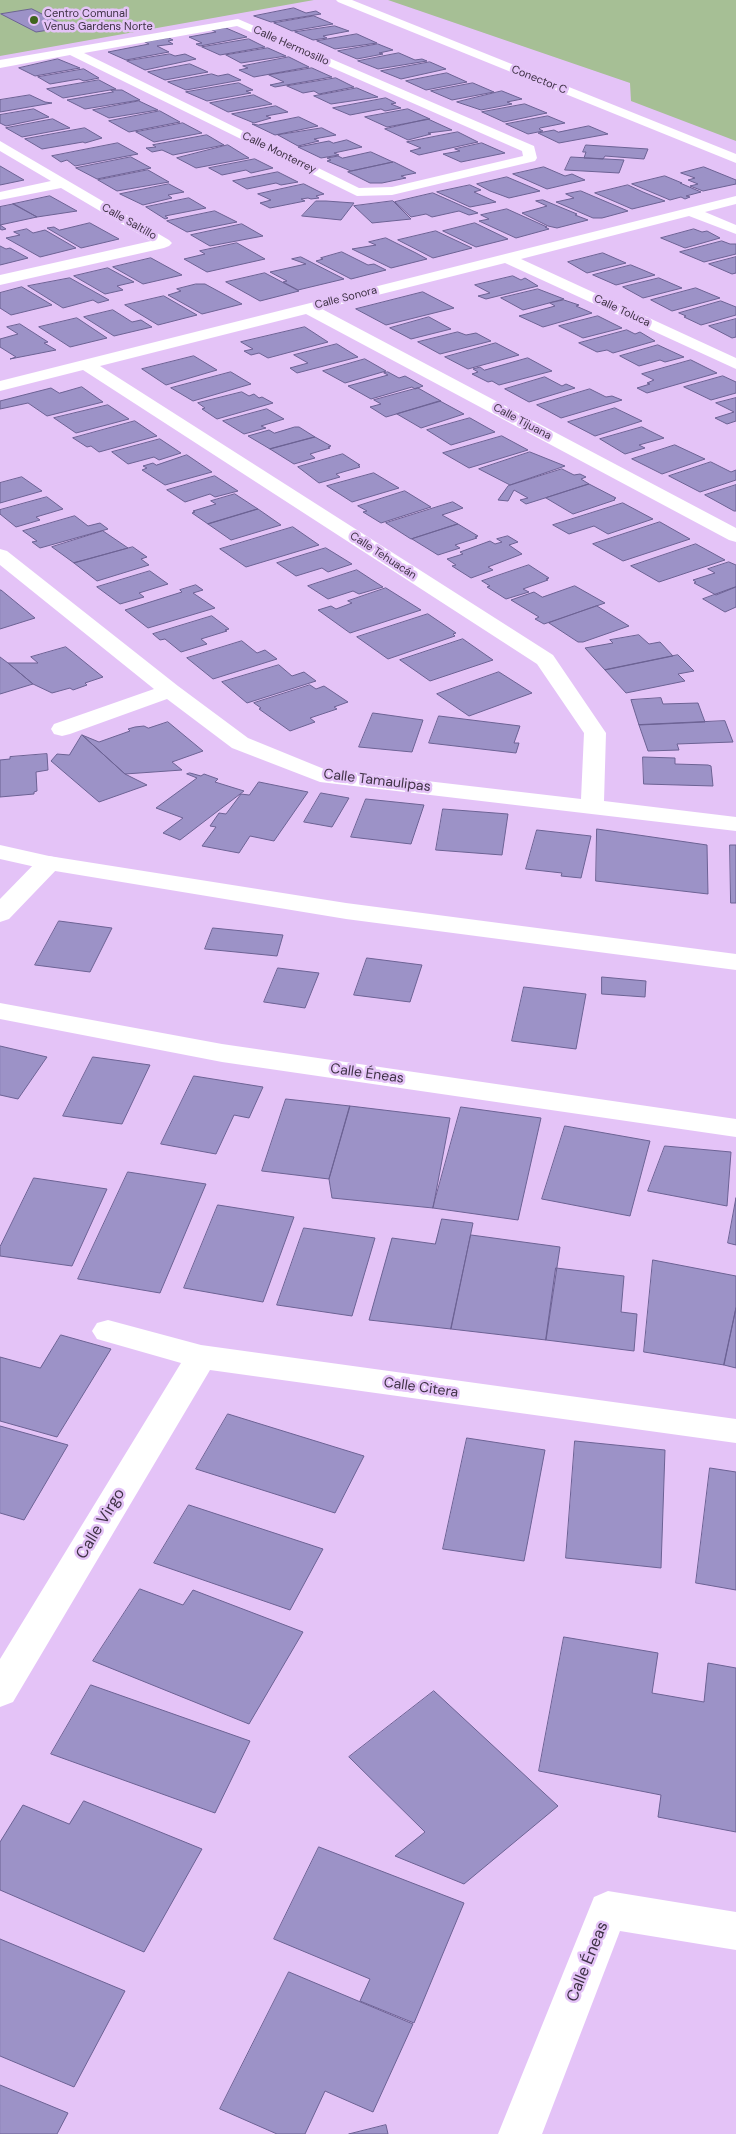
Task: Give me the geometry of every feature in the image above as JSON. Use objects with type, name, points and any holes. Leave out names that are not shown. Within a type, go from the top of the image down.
[{"type":"street","name":"Conector C","points":[[342,0],[736,159]]},
{"type":"street","name":"Calle Hermosillo","points":[[0,64],[238,22],[529,149],[530,158],[499,166]]},
{"type":"street","name":"Calle Monterrey","points":[[71,51],[357,192],[392,191],[499,166]]},
{"type":"street","name":"Calle Saltillo","points":[[0,145],[164,243],[0,280]]},
{"type":"street","points":[[0,196],[63,183]]},
{"type":"street","name":"Calle Sonora","points":[[0,386],[736,200]]},
{"type":"street","points":[[692,212],[736,230]]},
{"type":"street","name":"Calle Toluca","points":[[508,258],[736,364]]},
{"type":"street","name":"Calle Tijuana","points":[[307,308],[736,536]]},
{"type":"street","name":"Calle Tehuacán","points":[[85,364],[545,660],[595,733],[592,807]]},
{"type":"street","name":"Calle Tamaulipas","points":[[0,555],[11,576],[240,743],[320,775],[736,824]]},
{"type":"street","points":[[62,730],[170,691]]},
{"type":"street","points":[[0,852],[48,863],[346,911],[736,962]]},
{"type":"street","points":[[0,914],[48,863]]},
{"type":"street","name":"Calle Éneas","points":[[0,1011],[222,1053],[736,1128]]},
{"type":"street","name":"Calle Citera","points":[[108,1331],[201,1357],[736,1431]]},
{"type":"street","name":"Calle Virgo","points":[[0,1691],[201,1357]]},
{"type":"street","name":"Calle Éneas","points":[[520,2134],[608,1910],[736,1931]]},
{"type":"green space","points":[[0,0],[314,0],[0,56]]},
{"type":"green space","points":[[388,0],[736,0],[736,141],[631,101],[630,83]]},
{"type":"building","points":[[294,8],[306,13],[316,11],[321,14],[271,22],[254,16]]},
{"type":"building","name":"Centro Comunal Venus Gardens Norte","points":[[32,9],[68,27],[36,32],[1,14]]},
{"type":"building","points":[[314,16],[333,24],[292,31],[274,23]]},
{"type":"building","points":[[335,26],[349,31],[313,40],[295,32]]},
{"type":"building","points":[[226,28],[247,37],[200,46],[196,44],[202,43],[189,37],[216,32],[212,30]]},
{"type":"building","points":[[357,34],[377,43],[335,49],[317,41]]},
{"type":"building","points":[[169,38],[173,40],[168,41],[173,44],[157,46],[169,52],[126,60],[108,52],[149,44],[145,42]]},
{"type":"building","points":[[249,39],[265,47],[220,55],[202,47]]},
{"type":"building","points":[[378,44],[393,50],[357,59],[338,51]]},
{"type":"building","points":[[268,48],[286,56],[241,63],[226,55]]},
{"type":"building","points":[[399,53],[415,60],[422,59],[427,61],[378,69],[358,61]]},
{"type":"building","points":[[170,54],[175,56],[185,54],[196,59],[145,70],[127,61]]},
{"type":"building","points":[[289,57],[309,67],[254,77],[239,70],[248,68],[243,66]]},
{"type":"building","points":[[58,59],[80,68],[35,76],[19,68]]},
{"type":"building","points":[[430,62],[446,69],[401,79],[381,71]]},
{"type":"building","points":[[190,64],[208,72],[165,80],[148,72]]},
{"type":"building","points":[[312,68],[332,77],[275,87],[270,85],[284,82],[269,75]]},
{"type":"building","points":[[84,69],[99,78],[50,84],[38,77]]},
{"type":"building","points":[[447,73],[467,82],[426,90],[406,81]]},
{"type":"building","points":[[212,74],[218,76],[228,74],[241,80],[186,90],[168,82]]},
{"type":"building","points":[[336,78],[354,87],[319,94],[314,91],[303,93],[287,86]]},
{"type":"building","points":[[99,80],[116,89],[63,98],[47,89]]},
{"type":"building","points":[[239,83],[253,90],[246,91],[251,93],[207,101],[186,92]]},
{"type":"building","points":[[473,83],[494,92],[452,100],[431,91]]},
{"type":"building","points":[[357,88],[378,97],[331,104],[314,96]]},
{"type":"building","points":[[111,90],[122,90],[140,100],[85,109],[67,100],[113,92]]},
{"type":"building","points":[[502,91],[522,99],[507,102],[512,104],[481,110],[457,102]]},
{"type":"building","points":[[30,95],[52,103],[0,112],[0,100]]},
{"type":"building","points":[[254,95],[272,104],[228,112],[210,103]]},
{"type":"building","points":[[386,98],[396,103],[391,104],[401,108],[385,111],[381,109],[350,115],[333,108]]},
{"type":"building","points":[[139,101],[158,110],[109,118],[93,110]]},
{"type":"building","points":[[525,104],[547,113],[504,122],[482,112]]},
{"type":"building","points":[[276,106],[288,112],[266,116],[271,118],[254,123],[232,114]]},
{"type":"building","points":[[34,109],[49,117],[6,126],[0,123],[0,115]]},
{"type":"building","points":[[408,109],[430,119],[387,127],[365,117]]},
{"type":"building","points":[[160,111],[180,122],[129,132],[109,121]]},
{"type":"building","points":[[548,116],[565,123],[540,128],[543,131],[528,134],[506,124]]},
{"type":"building","points":[[299,117],[318,126],[275,135],[252,124],[258,125]]},
{"type":"building","points":[[53,119],[70,128],[22,137],[6,128]]},
{"type":"building","points":[[428,119],[452,130],[428,133],[431,134],[408,140],[385,129]]},
{"type":"building","points":[[183,123],[202,133],[154,142],[136,132]]},
{"type":"building","points":[[589,126],[608,134],[559,143],[538,133],[554,130],[558,132]]},
{"type":"building","points":[[85,128],[102,138],[85,143],[42,149],[25,139]]},
{"type":"building","points":[[322,128],[336,135],[314,139],[319,141],[298,146],[278,135]]},
{"type":"building","points":[[458,132],[478,142],[419,155],[410,151],[421,148],[407,142]]},
{"type":"building","points":[[207,135],[224,145],[173,155],[162,150],[152,152],[146,148],[156,147],[153,145]]},
{"type":"building","points":[[347,140],[362,147],[334,153],[339,155],[321,158],[298,147],[329,141],[333,143]]},
{"type":"building","points":[[118,143],[138,154],[75,166],[67,160],[61,162],[52,156]]},
{"type":"building","points":[[482,143],[505,153],[461,162],[443,154],[460,151],[455,149]]},
{"type":"building","points":[[228,145],[249,158],[196,168],[177,158]]},
{"type":"building","points":[[586,145],[648,149],[644,159],[605,156],[603,159],[584,158],[586,152],[583,152]]},
{"type":"building","points":[[371,152],[393,162],[351,171],[327,161],[331,160],[327,158],[338,156],[342,158]]},
{"type":"building","points":[[131,157],[151,168],[97,179],[76,168]]},
{"type":"building","points":[[571,157],[624,160],[619,173],[565,170]]},
{"type":"building","points":[[255,159],[273,168],[251,173],[246,170],[222,175],[209,168]]},
{"type":"building","points":[[394,162],[416,173],[401,176],[406,178],[382,183],[370,183],[348,172]]},
{"type":"building","points":[[0,166],[24,180],[0,185]]},
{"type":"building","points":[[544,167],[565,176],[572,174],[585,180],[547,189],[513,174]]},
{"type":"building","points":[[704,167],[736,180],[736,184],[703,191],[690,186],[698,184],[688,180],[695,178],[681,173]]},
{"type":"building","points":[[148,170],[169,182],[117,191],[98,180]]},
{"type":"building","points":[[278,172],[298,182],[281,185],[276,183],[247,189],[233,181]]},
{"type":"building","points":[[665,176],[701,192],[686,196],[690,197],[685,199],[681,197],[670,200],[632,184]]},
{"type":"building","points":[[507,177],[540,191],[509,198],[477,184]]},
{"type":"building","points":[[169,184],[184,192],[168,195],[172,198],[143,205],[120,194]]},
{"type":"building","points":[[304,184],[324,194],[316,196],[319,198],[301,199],[305,201],[270,208],[260,203],[271,200],[258,194]]},
{"type":"building","points":[[470,185],[481,190],[474,192],[496,202],[470,207],[437,192]]},
{"type":"building","points":[[628,185],[665,201],[632,209],[595,193]]},
{"type":"building","points":[[581,191],[628,211],[602,218],[593,218],[556,202],[574,198],[566,194]]},
{"type":"building","points":[[433,193],[478,213],[469,215],[459,211],[432,217],[426,214],[411,217],[395,202]]},
{"type":"building","points":[[50,196],[77,211],[37,217],[13,204]]},
{"type":"building","points":[[189,198],[206,208],[165,216],[168,218],[165,219],[146,207]]},
{"type":"building","points":[[543,200],[588,220],[557,228],[548,226],[522,213],[547,206],[536,201]]},
{"type":"building","points":[[316,201],[354,203],[341,220],[302,216]]},
{"type":"building","points":[[393,201],[411,219],[372,223],[354,206]]},
{"type":"building","points":[[14,204],[37,217],[0,225],[0,207]]},
{"type":"building","points":[[507,209],[549,229],[516,238],[479,221],[489,219],[481,215]]},
{"type":"building","points":[[215,211],[237,222],[187,232],[167,221]]},
{"type":"building","points":[[90,223],[119,239],[81,248],[47,228],[54,227],[59,230]]},
{"type":"building","points":[[475,223],[508,239],[476,247],[443,231]]},
{"type":"building","points":[[242,224],[263,236],[210,246],[191,235]]},
{"type":"building","points":[[27,229],[33,233],[45,230],[76,248],[40,257],[6,238],[20,235],[14,232]]},
{"type":"building","points":[[694,229],[702,232],[707,231],[720,238],[685,248],[661,238]]},
{"type":"building","points":[[436,231],[472,248],[433,258],[398,240]]},
{"type":"building","points":[[386,238],[427,259],[391,268],[352,249],[376,245],[369,242]]},
{"type":"building","points":[[722,241],[736,244],[736,254],[704,262],[680,252]]},
{"type":"building","points":[[237,243],[265,259],[207,272],[184,259],[205,254],[200,251]]},
{"type":"building","points":[[0,246],[6,249],[10,248],[28,258],[0,265]]},
{"type":"building","points":[[342,252],[368,265],[374,264],[386,270],[351,279],[316,261]]},
{"type":"building","points":[[603,253],[626,263],[587,273],[568,262]]},
{"type":"building","points":[[301,257],[344,279],[298,290],[283,282],[287,281],[270,272],[306,264],[292,259]]},
{"type":"building","points":[[736,257],[736,273],[732,274],[709,264]]},
{"type":"building","points":[[151,258],[182,275],[143,284],[113,267]]},
{"type":"building","points":[[631,265],[655,275],[616,285],[593,275]]},
{"type":"building","points":[[108,268],[134,282],[117,286],[123,290],[105,294],[74,276]]},
{"type":"building","points":[[265,273],[299,291],[260,301],[226,282]]},
{"type":"building","points":[[513,276],[521,280],[525,278],[538,286],[486,299],[478,296],[490,293],[475,285]]},
{"type":"building","points":[[70,278],[109,300],[98,303],[93,300],[63,308],[28,286]]},
{"type":"building","points":[[659,278],[682,288],[643,298],[623,287]]},
{"type":"building","points":[[196,284],[205,284],[242,304],[202,314],[168,295],[181,291],[177,289]]},
{"type":"building","points":[[22,287],[52,305],[11,315],[0,308],[0,293]]},
{"type":"building","points":[[696,288],[720,298],[672,311],[651,300]]},
{"type":"building","points":[[538,289],[564,299],[523,310],[501,298]]},
{"type":"building","points":[[423,292],[454,308],[386,325],[356,309]]},
{"type":"building","points":[[164,296],[197,315],[158,325],[125,305]]},
{"type":"building","points":[[564,300],[579,305],[576,306],[592,313],[543,327],[519,316],[555,306],[550,303]]},
{"type":"building","points":[[721,301],[736,307],[736,315],[701,325],[679,313]]},
{"type":"building","points":[[113,310],[132,322],[141,320],[152,327],[114,336],[84,317]]},
{"type":"building","points":[[598,316],[622,328],[583,338],[559,326]]},
{"type":"building","points":[[429,317],[451,329],[411,339],[390,328]]},
{"type":"building","points":[[77,318],[107,338],[70,347],[39,327]]},
{"type":"building","points":[[736,319],[736,337],[732,338],[709,326]]},
{"type":"building","points":[[20,324],[48,342],[44,343],[56,350],[10,359],[16,357],[0,347],[0,339],[18,334],[7,327]]},
{"type":"building","points":[[305,327],[328,342],[268,358],[259,353],[251,355],[244,351],[253,349],[241,342]]},
{"type":"building","points":[[627,330],[635,334],[640,332],[655,341],[613,353],[607,350],[597,352],[579,343]]},
{"type":"building","points":[[458,332],[466,335],[476,333],[491,341],[440,354],[418,342]]},
{"type":"building","points":[[496,343],[519,355],[468,369],[445,357]]},
{"type":"building","points":[[337,344],[358,357],[297,373],[290,368],[308,363],[294,355]]},
{"type":"building","points":[[658,345],[684,357],[665,362],[660,360],[639,366],[620,356]]},
{"type":"building","points":[[194,356],[217,370],[166,385],[142,369]]},
{"type":"building","points":[[528,358],[552,371],[499,385],[472,374],[478,372],[473,369],[480,367],[484,370]]},
{"type":"building","points":[[365,359],[386,371],[345,383],[323,371]]},
{"type":"building","points":[[691,360],[717,373],[647,393],[637,388],[650,384],[647,383],[654,380],[642,374]]},
{"type":"building","points":[[231,372],[251,384],[193,401],[171,388]]},
{"type":"building","points":[[388,372],[399,378],[405,376],[423,386],[415,389],[412,387],[371,399],[348,386],[388,375],[384,373]]},
{"type":"building","points":[[723,376],[736,382],[736,393],[711,400],[684,387]]},
{"type":"building","points":[[545,377],[562,386],[566,384],[575,388],[529,402],[505,389]]},
{"type":"building","points":[[82,387],[103,402],[47,416],[28,403],[0,409],[0,401],[51,388],[59,393]]},
{"type":"building","points":[[418,388],[441,401],[386,417],[370,407],[381,404],[374,400]]},
{"type":"building","points":[[590,389],[606,397],[612,396],[622,400],[561,418],[537,405]]},
{"type":"building","points":[[242,392],[249,396],[254,394],[273,403],[217,419],[202,409],[205,408],[198,403]]},
{"type":"building","points":[[736,398],[736,421],[727,424],[715,418],[734,412],[716,403]]},
{"type":"building","points":[[440,401],[464,414],[421,428],[397,414]]},
{"type":"building","points":[[108,405],[129,419],[76,433],[54,418]]},
{"type":"building","points":[[615,408],[642,421],[595,436],[568,422]]},
{"type":"building","points":[[267,409],[284,419],[261,426],[266,428],[244,434],[223,421]]},
{"type":"building","points":[[470,418],[495,432],[451,445],[427,430]]},
{"type":"building","points":[[135,421],[157,436],[99,452],[73,438]]},
{"type":"building","points":[[299,427],[315,437],[270,449],[248,436],[269,430],[274,433]]},
{"type":"building","points":[[642,427],[664,438],[639,445],[645,448],[625,454],[600,439]]},
{"type":"building","points":[[502,436],[528,450],[469,468],[443,453]]},
{"type":"building","points":[[315,437],[331,446],[328,447],[330,448],[310,454],[315,458],[294,464],[270,449]]},
{"type":"building","points":[[160,439],[181,453],[159,460],[154,457],[128,464],[112,452]]},
{"type":"building","points":[[675,445],[705,459],[662,474],[632,459]]},
{"type":"building","points":[[530,452],[565,466],[510,485],[479,469]]},
{"type":"building","points":[[343,454],[360,465],[358,465],[360,467],[336,474],[340,477],[319,483],[298,467]]},
{"type":"building","points":[[187,455],[212,472],[165,485],[142,470],[147,468],[143,466],[153,463],[156,465]]},
{"type":"building","points":[[711,462],[731,472],[736,470],[736,480],[700,492],[669,476]]},
{"type":"building","points":[[562,469],[574,475],[580,474],[586,477],[581,479],[589,484],[526,504],[520,500],[528,498],[514,490],[508,501],[498,500],[508,486]]},
{"type":"building","points":[[374,473],[399,488],[352,502],[327,486]]},
{"type":"building","points":[[215,476],[238,491],[215,497],[210,494],[185,502],[167,490]]},
{"type":"building","points":[[22,477],[42,491],[0,503],[0,483]]},
{"type":"building","points":[[589,484],[616,498],[615,500],[573,514],[546,498]]},
{"type":"building","points":[[736,485],[736,511],[705,495]]},
{"type":"building","points":[[405,491],[431,507],[381,523],[363,512],[367,511],[358,506]]},
{"type":"building","points":[[235,494],[258,509],[208,524],[192,513],[195,512],[193,511],[216,504],[211,501]]},
{"type":"building","points":[[47,497],[63,509],[36,517],[40,520],[16,527],[0,514],[0,510]]},
{"type":"building","points":[[453,502],[463,508],[442,515],[458,524],[411,539],[386,523]]},
{"type":"building","points":[[623,503],[653,519],[608,534],[594,526],[569,534],[553,525]]},
{"type":"building","points":[[258,509],[281,525],[231,540],[208,524]]},
{"type":"building","points":[[75,516],[88,526],[100,523],[108,529],[40,548],[32,542],[37,541],[23,531]]},
{"type":"building","points":[[660,522],[690,539],[623,561],[593,544]]},
{"type":"building","points":[[458,524],[478,536],[475,537],[477,538],[455,545],[460,548],[438,555],[412,539]]},
{"type":"building","points":[[293,527],[319,545],[246,567],[220,549]]},
{"type":"building","points":[[103,531],[128,548],[74,563],[52,547]]},
{"type":"building","points":[[508,536],[518,542],[509,545],[522,554],[488,567],[493,570],[471,578],[452,566],[456,565],[447,559],[463,554],[460,552],[490,541],[495,544],[502,542],[497,539]]},
{"type":"building","points":[[696,544],[725,560],[659,582],[631,566]]},
{"type":"building","points":[[133,547],[147,557],[141,559],[149,565],[97,581],[74,563]]},
{"type":"building","points":[[326,548],[352,564],[328,572],[322,568],[296,576],[277,563]]},
{"type":"building","points":[[729,562],[736,565],[736,587],[716,595],[694,583],[696,582],[693,580],[715,573],[708,569]]},
{"type":"building","points":[[529,565],[549,578],[523,589],[529,592],[506,599],[487,587],[490,586],[482,581]]},
{"type":"building","points":[[357,570],[383,587],[359,594],[353,591],[328,599],[308,586]]},
{"type":"building","points":[[150,571],[168,584],[139,593],[144,597],[120,604],[97,587]]},
{"type":"building","points":[[196,585],[203,590],[193,593],[215,608],[148,628],[125,610],[182,592],[180,590]]},
{"type":"building","points":[[575,586],[605,603],[544,624],[535,619],[539,617],[511,600],[534,592],[542,597]]},
{"type":"building","points":[[736,587],[736,607],[725,612],[703,599]]},
{"type":"building","points":[[386,588],[421,610],[350,633],[318,610],[331,606],[336,609],[352,603],[348,601]]},
{"type":"building","points":[[1,590],[35,618],[0,629]]},
{"type":"building","points":[[597,606],[629,626],[578,642],[549,623]]},
{"type":"building","points":[[428,614],[456,633],[453,634],[455,636],[388,659],[357,637]]},
{"type":"building","points":[[212,616],[229,629],[201,639],[207,644],[181,652],[165,639],[160,640],[153,634]]},
{"type":"building","points":[[639,635],[649,644],[660,642],[673,656],[605,670],[585,648],[613,643],[610,640]]},
{"type":"building","points":[[463,639],[493,660],[430,681],[400,660]]},
{"type":"building","points":[[242,641],[257,653],[265,650],[277,659],[213,679],[187,658]]},
{"type":"building","points":[[66,647],[103,677],[85,683],[87,685],[73,690],[70,688],[52,693],[33,684],[8,663],[38,663],[31,657]]},
{"type":"building","points":[[678,655],[694,671],[678,674],[685,681],[626,693],[605,670]]},
{"type":"building","points":[[0,657],[8,663],[33,684],[0,694]]},
{"type":"building","points":[[279,665],[292,676],[304,672],[316,681],[247,703],[222,682]]},
{"type":"building","points":[[499,672],[532,693],[469,716],[437,694]]},
{"type":"building","points":[[310,685],[316,689],[324,686],[348,702],[334,707],[337,709],[310,718],[315,722],[290,731],[259,709],[261,708],[254,703]]},
{"type":"building","points":[[661,698],[663,704],[698,703],[705,722],[639,725],[631,700]]},
{"type":"building","points":[[373,713],[423,720],[412,752],[359,747]]},
{"type":"building","points":[[439,716],[520,726],[514,743],[519,743],[516,753],[429,743]]},
{"type":"building","points":[[725,721],[733,742],[677,744],[679,750],[648,751],[639,725]]},
{"type":"building","points":[[168,722],[203,751],[172,762],[182,770],[125,774],[82,735],[99,742],[130,731],[128,729],[144,726],[148,728]]},
{"type":"building","points":[[82,735],[125,774],[147,785],[99,802],[51,761],[57,754],[69,755]]},
{"type":"building","points":[[47,754],[48,770],[36,772],[37,791],[34,794],[0,797],[0,760],[10,759],[10,757]]},
{"type":"building","points":[[643,757],[675,758],[675,764],[711,766],[713,786],[644,784]]},
{"type":"building","points":[[187,774],[201,776],[204,774],[218,779],[215,782],[244,791],[180,840],[163,833],[183,818],[156,808],[197,778]]},
{"type":"building","points":[[259,782],[308,792],[274,841],[250,836],[239,853],[202,846],[216,827],[210,826],[219,813],[226,814],[241,794],[249,795]]},
{"type":"building","points":[[321,793],[349,798],[332,827],[304,822]]},
{"type":"building","points":[[366,799],[424,805],[411,844],[351,837]]},
{"type":"building","points":[[443,809],[508,814],[502,855],[436,850]]},
{"type":"building","points":[[597,829],[707,845],[708,894],[596,881]]},
{"type":"building","points":[[537,830],[591,836],[581,878],[561,876],[562,873],[526,869]]},
{"type":"building","points":[[730,845],[736,845],[736,903],[731,903]]},
{"type":"building","points":[[59,921],[112,928],[90,972],[35,965]]},
{"type":"building","points":[[213,928],[283,935],[277,956],[205,949]]},
{"type":"building","points":[[367,958],[422,965],[410,1002],[354,995]]},
{"type":"building","points":[[278,968],[319,973],[305,1008],[264,1002]]},
{"type":"building","points":[[602,977],[646,981],[645,997],[602,994]]},
{"type":"building","points":[[524,987],[586,994],[576,1049],[512,1041]]},
{"type":"building","points":[[0,1046],[47,1057],[18,1099],[0,1095]]},
{"type":"building","points":[[93,1057],[150,1065],[122,1124],[63,1116]]},
{"type":"building","points":[[194,1076],[263,1087],[249,1118],[234,1115],[216,1154],[161,1144]]},
{"type":"building","points":[[286,1099],[350,1106],[329,1179],[262,1171]]},
{"type":"building","points":[[350,1106],[450,1118],[433,1208],[332,1198],[329,1179]]},
{"type":"building","points":[[461,1107],[541,1118],[518,1220],[433,1208]]},
{"type":"building","points":[[565,1126],[650,1141],[630,1216],[542,1199]]},
{"type":"building","points":[[665,1146],[731,1152],[727,1206],[648,1191]]},
{"type":"building","points":[[128,1172],[206,1184],[160,1293],[78,1279]]},
{"type":"building","points":[[34,1178],[107,1189],[72,1266],[0,1256],[0,1247]]},
{"type":"building","points":[[736,1198],[736,1245],[728,1243]]},
{"type":"building","points":[[218,1205],[294,1217],[263,1302],[184,1288]]},
{"type":"building","points":[[442,1219],[473,1223],[451,1329],[369,1320],[392,1238],[435,1244]]},
{"type":"building","points":[[304,1228],[375,1238],[352,1316],[277,1305]]},
{"type":"building","points":[[471,1235],[560,1247],[546,1340],[451,1329]]},
{"type":"building","points":[[653,1260],[736,1276],[736,1308],[724,1365],[644,1352]]},
{"type":"building","points":[[556,1268],[624,1276],[621,1312],[637,1314],[634,1351],[546,1340]]},
{"type":"building","points":[[736,1308],[736,1368],[724,1365]]},
{"type":"building","points":[[61,1335],[111,1349],[57,1437],[0,1421],[0,1357],[40,1368]]},
{"type":"building","points":[[228,1414],[364,1456],[335,1513],[196,1469]]},
{"type":"building","points":[[0,1426],[68,1445],[24,1520],[0,1513]]},
{"type":"building","points":[[467,1438],[545,1450],[524,1561],[443,1549]]},
{"type":"building","points":[[575,1441],[665,1450],[661,1568],[566,1558]]},
{"type":"building","points":[[710,1468],[736,1472],[736,1590],[696,1583]]},
{"type":"building","points":[[189,1505],[323,1549],[290,1610],[154,1563]]},
{"type":"building","points":[[140,1589],[183,1605],[193,1590],[303,1632],[249,1724],[93,1661]]},
{"type":"building","points":[[564,1637],[658,1653],[652,1693],[704,1702],[708,1663],[736,1668],[736,1832],[658,1817],[661,1795],[539,1771]]},
{"type":"building","points":[[91,1685],[250,1741],[215,1813],[51,1754]]},
{"type":"building","points":[[434,1691],[558,1806],[464,1884],[395,1856],[425,1832],[349,1757]]},
{"type":"building","points":[[84,1801],[202,1849],[144,1952],[0,1890],[0,1842],[23,1805],[69,1824]]},
{"type":"building","points":[[319,1847],[464,1903],[414,2023],[360,2001],[370,1979],[274,1939]]},
{"type":"building","points":[[0,1939],[125,1991],[74,2087],[0,2056]]},
{"type":"building","points":[[289,1972],[413,2024],[373,2112],[325,2091],[305,2134],[277,2134],[220,2109]]},
{"type":"building","points":[[0,2085],[68,2113],[57,2134],[0,2134]]},
{"type":"building","points":[[386,2125],[388,2134],[349,2134]]},
{"type":"place","name":"Centro Comunal Venus Gardens Norte","points":[[34,20]]}]
